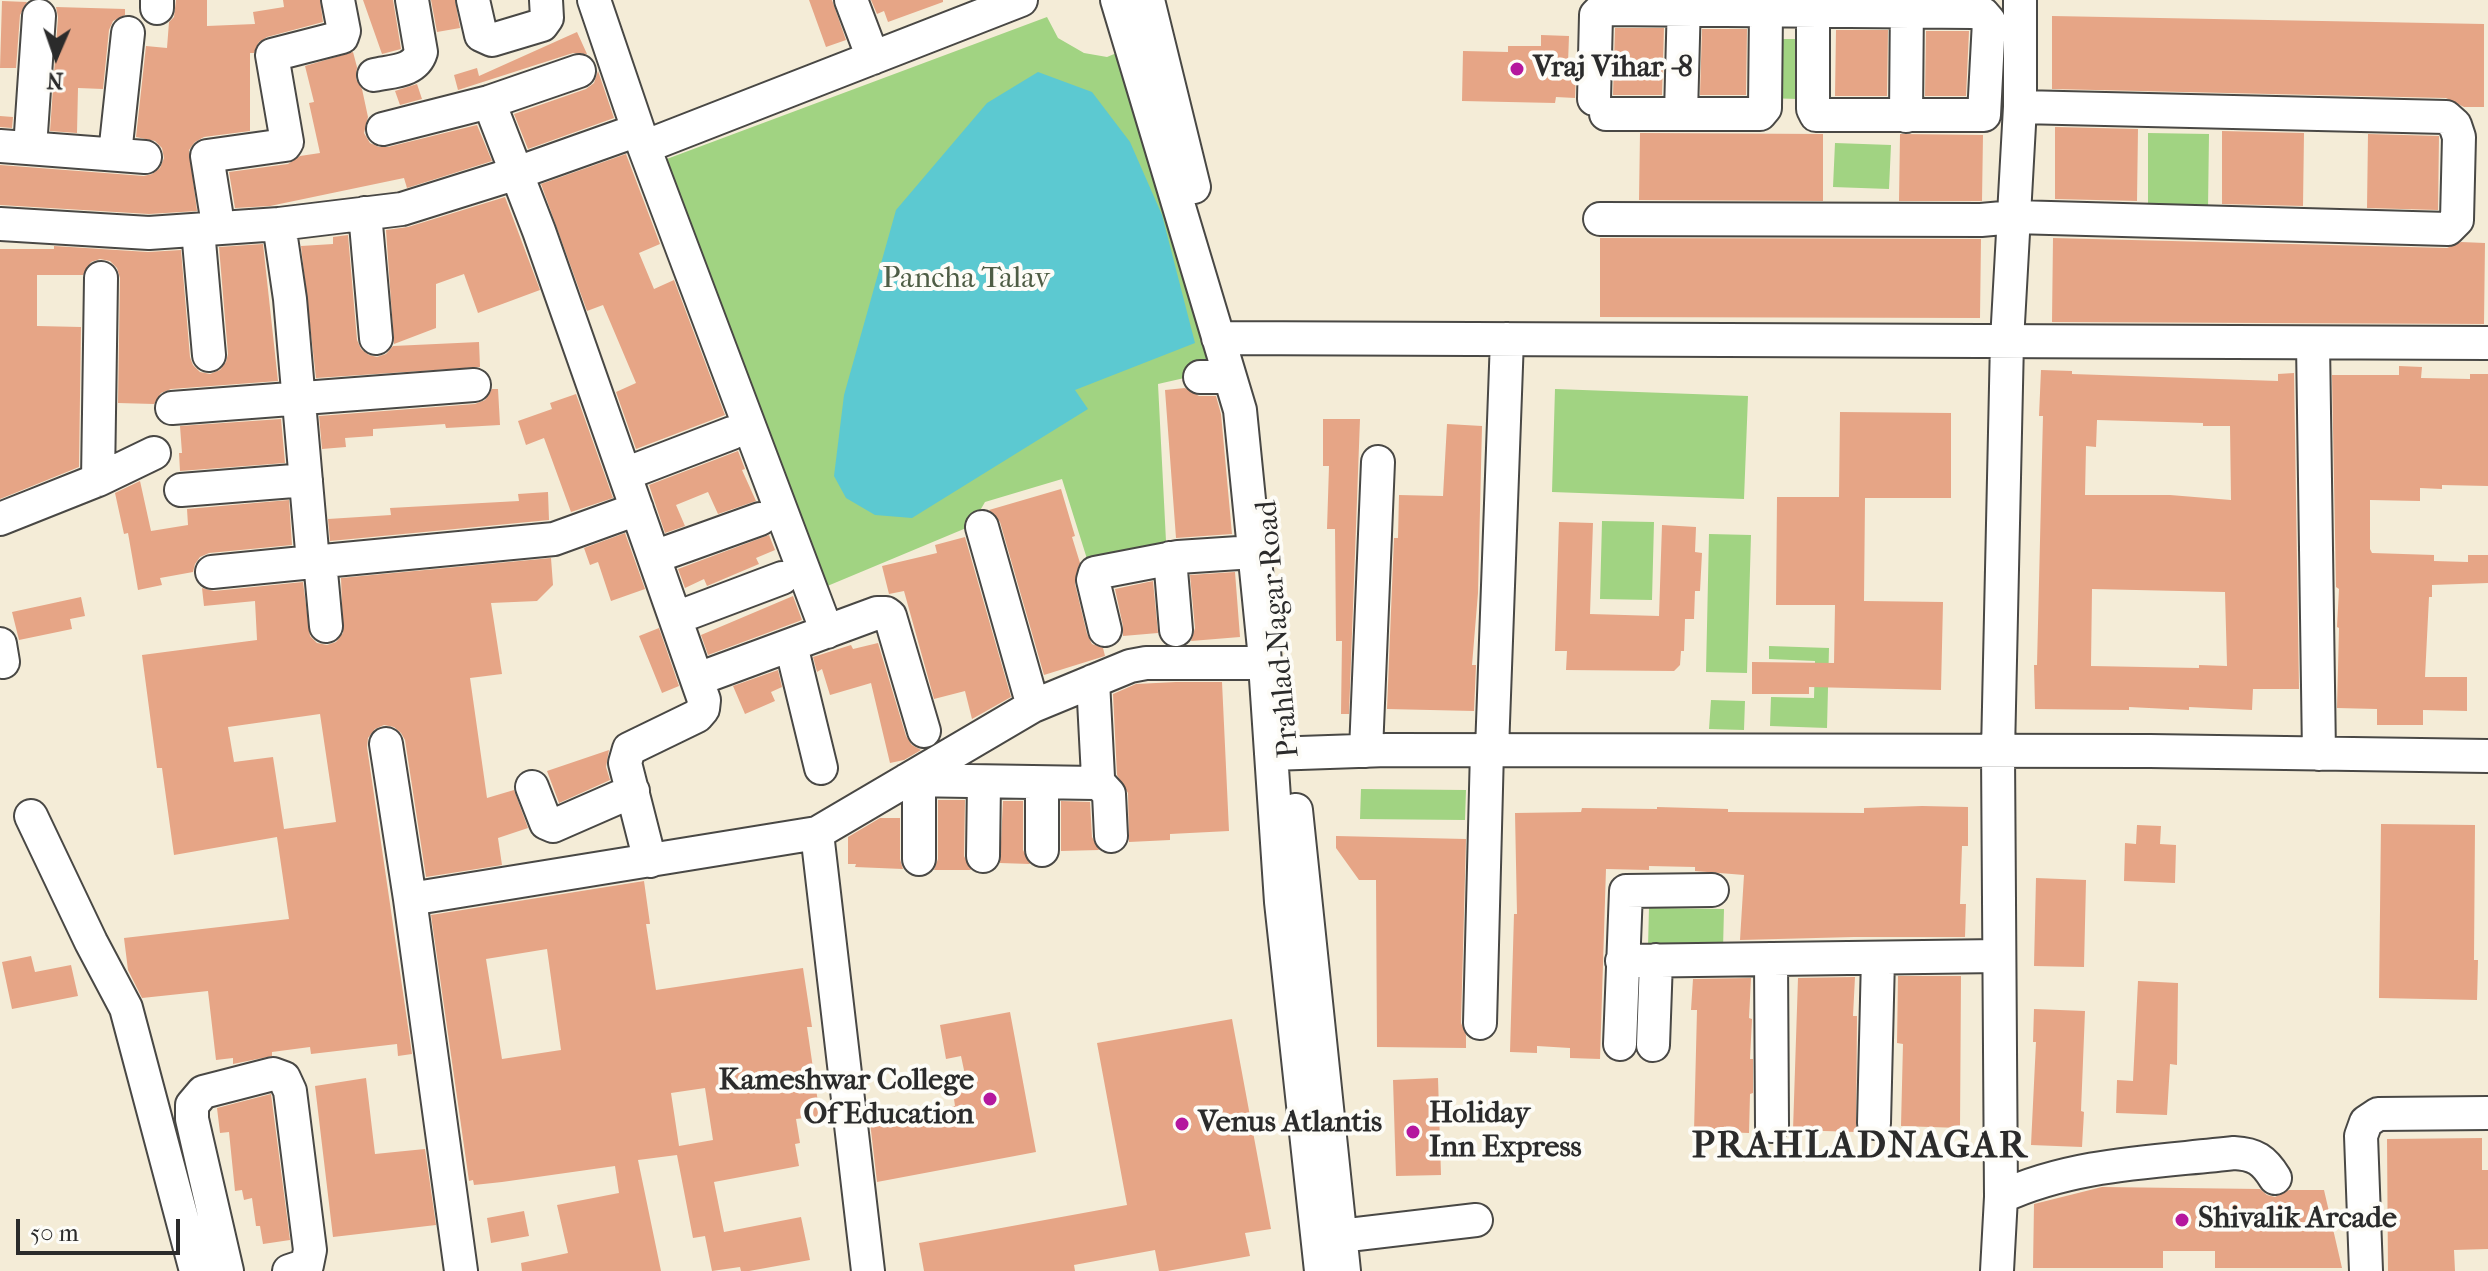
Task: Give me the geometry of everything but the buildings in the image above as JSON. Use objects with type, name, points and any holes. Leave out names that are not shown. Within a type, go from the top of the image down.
[{"type":"street","points":[[209,355],[205,158],[212,153],[285,145],[287,142],[272,55],[342,37],[344,31],[338,0]]},
{"type":"street","points":[[374,75],[415,65],[420,58],[412,0]]},
{"type":"street","points":[[473,0],[481,35],[492,40],[542,25],[547,18],[546,0]]},
{"type":"street","points":[[594,0],[641,138],[827,632]]},
{"type":"street","points":[[851,0],[873,58]]},
{"type":"street","points":[[0,224],[149,233],[207,221],[279,224],[402,209],[641,138],[873,58],[1021,0]]},
{"type":"street","points":[[1117,0],[1229,338],[1215,377],[1240,410],[1264,663],[1280,754],[1281,902],[1321,1271]]},
{"type":"street","name":"Prahlad Nagar Road","points":[[1148,0],[1229,338],[1258,405],[1280,754],[1344,1271]]},
{"type":"street","points":[[1997,1271],[2001,1197],[1998,752],[2007,341],[2020,107],[2020,0]]},
{"type":"street","points":[[1787,9],[1762,112],[1755,115],[1681,114],[1600,106],[1596,15],[1602,4],[1787,9],[1906,6],[1973,12],[1983,14],[1989,21],[1984,115],[1820,116],[1814,112],[1787,9]]},
{"type":"street","points":[[1681,114],[1684,5]]},
{"type":"street","points":[[1906,6],[1906,116]]},
{"type":"street","points":[[39,16],[15,147],[130,156],[128,33]]},
{"type":"street","points":[[383,129],[489,102],[579,71]]},
{"type":"street","points":[[489,102],[704,700],[703,709],[697,716],[629,749],[625,763],[650,861]]},
{"type":"street","points":[[1600,219],[1981,220],[2014,217],[2448,229],[2457,220],[2459,137],[2455,125],[2446,117],[2020,107]]},
{"type":"street","points":[[365,213],[376,338]]},
{"type":"street","points":[[279,224],[290,299],[306,480],[326,626]]},
{"type":"street","points":[[98,480],[101,278]]},
{"type":"street","points":[[1229,338],[2488,343]]},
{"type":"street","points":[[1480,1023],[1507,339]]},
{"type":"street","points":[[2313,343],[2319,754]]},
{"type":"street","points":[[172,408],[474,385]]},
{"type":"street","points":[[625,474],[732,433]]},
{"type":"street","points":[[0,519],[98,480],[154,453]]},
{"type":"street","points":[[1366,751],[1378,462]]},
{"type":"street","points":[[181,490],[306,480]]},
{"type":"street","points":[[212,572],[554,539],[637,509]]},
{"type":"street","points":[[654,557],[760,519]]},
{"type":"street","points":[[982,527],[1033,706]]},
{"type":"street","points":[[1105,630],[1093,580],[1095,573],[1170,558],[1254,552]]},
{"type":"street","points":[[1170,558],[1176,630]]},
{"type":"street","points":[[676,618],[782,578]]},
{"type":"street","points":[[698,679],[877,613],[886,613],[890,616],[924,731]]},
{"type":"street","points":[[791,645],[821,768]]},
{"type":"street","points":[[410,899],[817,833],[913,780],[1033,706],[1130,666],[1146,663],[1264,663]]},
{"type":"street","points":[[1093,681],[1097,781],[1109,794],[1111,836]]},
{"type":"street","points":[[386,744],[461,1271]]},
{"type":"street","points":[[1280,754],[1489,750],[2488,756]]},
{"type":"street","points":[[913,780],[1091,784],[1097,781]]},
{"type":"street","points":[[913,780],[919,859]]},
{"type":"street","points":[[983,856],[984,782]]},
{"type":"street","points":[[1042,783],[1042,850]]},
{"type":"street","points":[[532,787],[546,823],[553,826],[633,791]]},
{"type":"street","points":[[31,816],[126,1008],[196,1271]]},
{"type":"street","points":[[817,833],[868,1271]]},
{"type":"street","points":[[1620,1044],[1626,891],[1712,890]]},
{"type":"street","points":[[1622,961],[1999,956]]},
{"type":"street","points":[[1874,1123],[1878,958]]},
{"type":"street","points":[[1771,959],[1772,1126]]},
{"type":"street","points":[[1653,1045],[1656,960]]},
{"type":"street","points":[[227,1271],[192,1119],[192,1105],[203,1092],[273,1074],[284,1078],[290,1091],[310,1250],[307,1265],[289,1271]]},
{"type":"street","points":[[2366,1271],[2361,1136],[2366,1122],[2378,1114],[2488,1113]]},
{"type":"street","points":[[2001,1197],[2030,1183],[2078,1172],[2234,1153],[2252,1154],[2265,1162],[2275,1178]]},
{"type":"street","points":[[1340,1236],[1476,1220]]},
{"type":"green space","name":"Pancha Talav","points":[[1047,17],[1058,38],[1084,53],[1107,57],[1136,45],[1224,369],[1158,384],[1167,561],[1093,578],[1062,479],[985,502],[971,526],[825,587],[664,160]]},
{"type":"green space","points":[[1764,39],[1799,39],[1798,99],[1764,98]]},
{"type":"green space","points":[[2148,133],[2209,134],[2208,209],[2148,209]]},
{"type":"green space","points":[[1835,143],[1891,145],[1889,189],[1833,187]]},
{"type":"green space","points":[[1555,389],[1748,396],[1744,499],[1552,492]]},
{"type":"green space","points":[[1602,521],[1654,522],[1652,600],[1600,599]]},
{"type":"green space","points":[[1709,534],[1751,535],[1747,673],[1706,672]]},
{"type":"green space","points":[[1769,646],[1829,648],[1827,728],[1770,726],[1771,697],[1814,698],[1815,661],[1769,659]]},
{"type":"green space","points":[[1711,700],[1745,701],[1744,730],[1709,729]]},
{"type":"green space","points":[[1361,789],[1466,790],[1465,820],[1360,819]]},
{"type":"green space","points":[[1649,908],[1724,909],[1723,949],[1648,947]]},
{"type":"water","points":[[1038,72],[1092,92],[1130,142],[1162,215],[1195,343],[1075,390],[1088,409],[912,518],[875,515],[846,498],[834,476],[844,395],[896,210],[987,103]]},
{"type":"place","name":"Vraj Vihar -8","points":[[1517,69]]},
{"type":"place","name":"Kameshwar College Of Education","points":[[990,1099]]},
{"type":"place","name":"Venus Atlantis","points":[[1182,1124]]},
{"type":"place","name":"Holiday Inn Express","points":[[1413,1132]]},
{"type":"place","name":"Shivalik Arcade","points":[[2182,1220]]},
{"type":"district","name":"PRAHLADNAGAR","points":[[1860,1148]]}]
